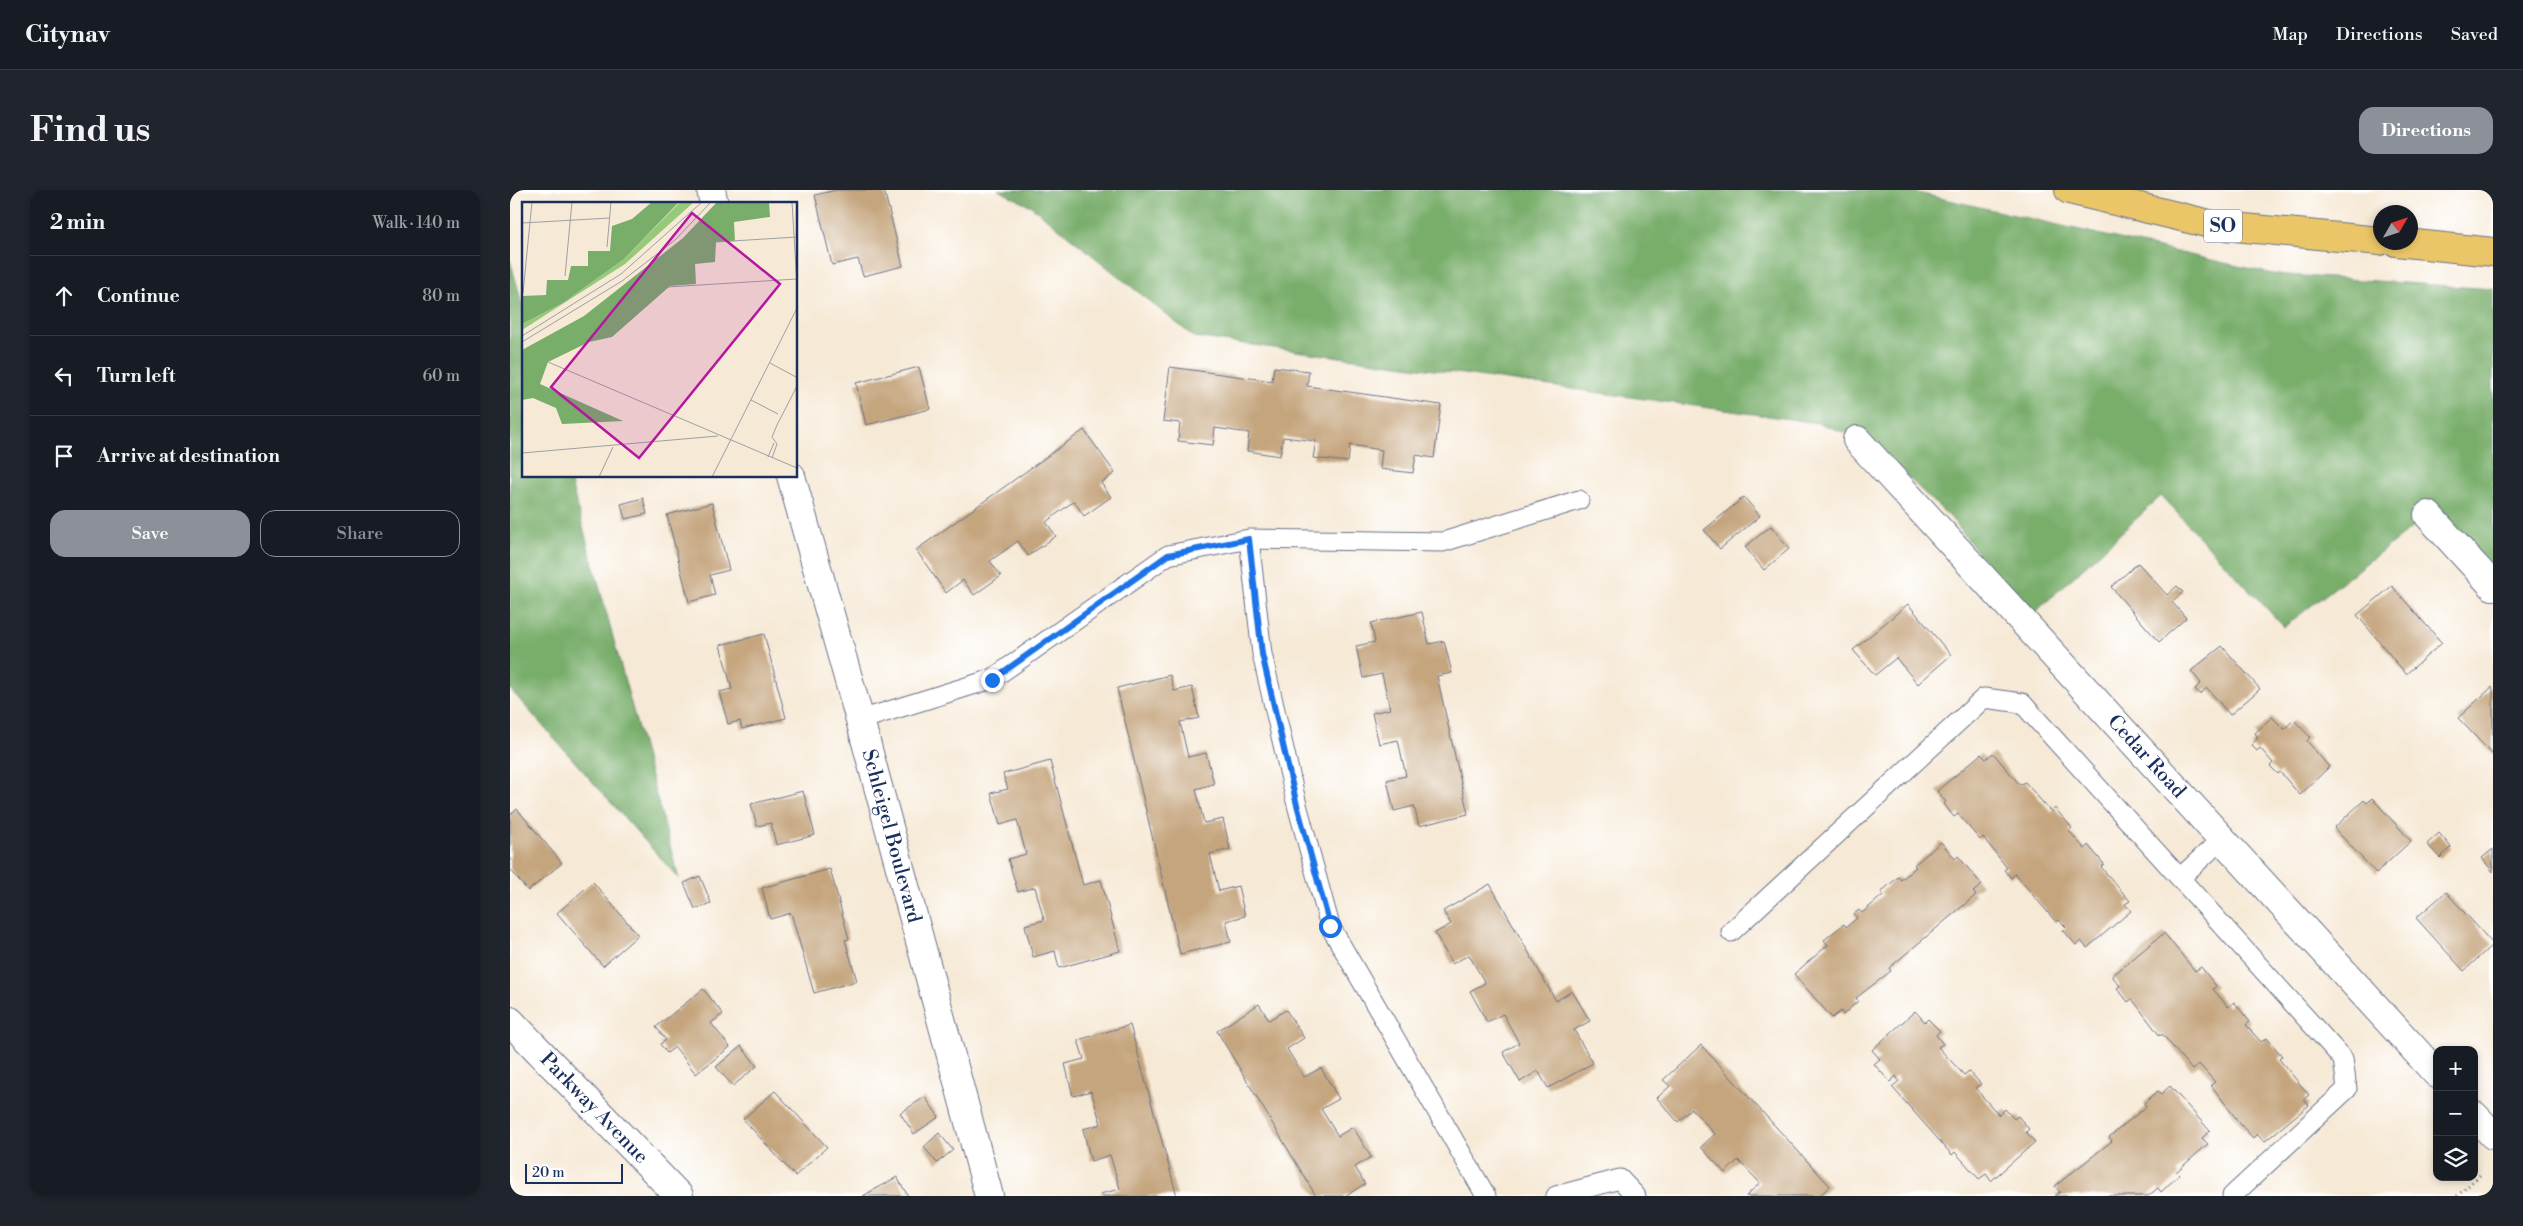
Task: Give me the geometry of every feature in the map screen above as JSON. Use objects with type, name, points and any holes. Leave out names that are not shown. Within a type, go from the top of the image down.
[{"type":"highway","name":"SO","points":[[2069,190],[2214,225],[2373,240]]},
{"type":"highway","points":[[2418,244],[2493,252]]},
{"type":"street","name":"Cedar Road","points":[[1857,440],[2433,1070]]},
{"type":"street","name":"Schleigel Boulevard","points":[[792,478],[860,720],[989,1196]]},
{"type":"street","points":[[2428,515],[2493,586]]},
{"type":"street","name":"Parkway Avenue","points":[[510,1021],[679,1196]]},
{"type":"street","points":[[2478,1118],[2493,1135]]},
{"type":"lane","points":[[860,720],[992,680],[1168,555],[1249,539],[1443,542],[1579,500]]},
{"type":"lane","points":[[1249,539],[1262,654],[1296,801],[1330,926],[1486,1196]]},
{"type":"lane","points":[[1731,932],[1984,698],[2022,703],[2181,877],[2343,1059],[2347,1089],[2232,1196]]},
{"type":"lane","points":[[2181,877],[2222,839]]},
{"type":"lane","points":[[1556,1196],[1620,1179],[1636,1196]]},
{"type":"path","points":[[2458,1196],[2480,1175]]},
{"type":"green space","points":[[998,190],[1905,190],[2273,274],[2493,289],[2493,586],[2428,515],[2284,627],[2161,496],[2029,618],[1951,518],[1870,442],[1819,423],[1194,337],[1031,206]]},
{"type":"green space","points":[[510,260],[522,303],[522,478],[570,478],[679,879],[510,689]]},
{"type":"building","points":[[836,190],[884,190],[903,266],[863,276],[858,259],[832,265],[815,195]]},
{"type":"building","points":[[919,367],[930,409],[866,425],[856,383]]},
{"type":"building","points":[[1170,367],[1272,381],[1274,367],[1309,371],[1307,386],[1441,405],[1434,458],[1416,455],[1413,473],[1380,469],[1382,450],[1350,445],[1348,462],[1313,458],[1316,441],[1283,437],[1280,456],[1247,451],[1249,433],[1215,428],[1213,445],[1178,441],[1180,423],[1163,421]]},
{"type":"building","points":[[1084,430],[1115,473],[1101,483],[1111,497],[1084,516],[1074,501],[1046,522],[1056,536],[1028,556],[1018,541],[990,561],[1001,576],[974,595],[963,580],[946,593],[916,550]]},
{"type":"building","points":[[1744,497],[1760,516],[1720,549],[1704,530]]},
{"type":"building","points":[[643,498],[647,514],[625,519],[621,504]]},
{"type":"building","points":[[712,503],[729,570],[710,575],[715,595],[689,602],[667,515]]},
{"type":"building","points":[[1771,526],[1789,549],[1764,570],[1745,547]]},
{"type":"building","points":[[2138,563],[2167,595],[2177,586],[2183,592],[2172,602],[2186,618],[2159,642],[2111,587]]},
{"type":"building","points":[[2392,586],[2442,643],[2406,674],[2357,615]]},
{"type":"building","points":[[1908,604],[1951,655],[1918,684],[1896,658],[1875,675],[1853,650]]},
{"type":"building","points":[[1422,612],[1429,644],[1444,641],[1452,673],[1437,676],[1468,814],[1419,826],[1414,806],[1394,811],[1387,780],[1406,776],[1398,740],[1379,744],[1372,713],[1390,709],[1382,674],[1363,678],[1356,646],[1375,642],[1371,623]]},
{"type":"building","points":[[764,634],[786,718],[742,729],[740,721],[728,724],[719,692],[732,689],[720,645]]},
{"type":"building","points":[[2222,646],[2260,689],[2230,715],[2207,688],[2200,694],[2195,689],[2201,683],[2191,671]]},
{"type":"building","points":[[1170,675],[1174,691],[1192,687],[1199,718],[1180,722],[1188,757],[1206,753],[1214,784],[1196,789],[1204,823],[1223,819],[1230,849],[1210,854],[1219,891],[1238,886],[1245,916],[1226,921],[1231,942],[1180,954],[1117,688]]},
{"type":"building","points":[[2492,687],[2493,689],[2493,755],[2458,718]]},
{"type":"building","points":[[2272,717],[2284,729],[2294,720],[2310,737],[2307,741],[2329,767],[2300,795],[2280,772],[2278,774],[2270,766],[2273,763],[2260,748],[2257,751],[2251,745],[2258,738],[2255,733]]},
{"type":"building","points":[[1993,753],[2020,785],[2025,782],[2051,812],[2055,808],[2072,828],[2069,831],[2085,849],[2088,845],[2104,864],[2101,867],[2130,901],[2125,904],[2131,911],[2087,948],[2081,941],[2076,945],[2063,930],[2066,927],[2059,920],[2056,922],[2015,874],[2011,878],[2004,870],[2007,868],[1983,837],[1980,840],[1958,814],[1954,817],[1944,804],[1946,802],[1937,791],[1981,754],[1986,759]]},
{"type":"building","points":[[1050,761],[1083,885],[1101,880],[1120,951],[1059,968],[1055,951],[1033,957],[1025,925],[1044,920],[1035,887],[1018,892],[1008,859],[1026,854],[1017,820],[1000,825],[991,793],[1008,789],[1003,774]]},
{"type":"building","points":[[803,791],[815,835],[776,845],[771,823],[757,826],[751,804]]},
{"type":"building","points":[[2372,798],[2411,841],[2376,873],[2334,828],[2364,800],[2367,803]]},
{"type":"building","points":[[517,809],[562,863],[528,891],[510,869],[510,815]]},
{"type":"building","points":[[2439,833],[2451,847],[2440,858],[2427,844]]},
{"type":"building","points":[[1941,842],[1955,859],[1958,856],[1982,885],[1973,892],[1976,895],[1889,968],[1891,971],[1856,998],[1858,1001],[1843,1015],[1841,1011],[1832,1018],[1794,974],[1828,945],[1824,940],[1844,924],[1846,927],[1857,918],[1854,914],[1859,910],[1862,913],[1883,895],[1881,892],[1898,877],[1901,880],[1916,867],[1914,865]]},
{"type":"building","points":[[2493,849],[2493,872],[2482,858]]},
{"type":"building","points":[[830,869],[849,939],[845,940],[857,981],[814,993],[791,913],[770,919],[762,888]]},
{"type":"building","points":[[700,876],[711,903],[695,909],[684,883]]},
{"type":"building","points":[[593,882],[638,935],[603,966],[557,913]]},
{"type":"building","points":[[1490,884],[1556,1001],[1572,991],[1590,1021],[1574,1030],[1593,1063],[1548,1088],[1538,1071],[1520,1082],[1503,1052],[1519,1043],[1503,1014],[1487,1022],[1470,991],[1485,983],[1469,955],[1452,964],[1435,933],[1451,924],[1443,911]]},
{"type":"building","points":[[2446,892],[2493,944],[2464,971],[2416,918]]},
{"type":"building","points":[[2164,933],[2195,971],[2201,967],[2216,986],[2213,989],[2228,1007],[2234,1002],[2250,1022],[2246,1025],[2261,1042],[2267,1038],[2282,1056],[2279,1059],[2309,1095],[2304,1099],[2309,1105],[2264,1142],[2257,1134],[2253,1138],[2241,1125],[2211,1085],[2215,1082],[2199,1064],[2192,1070],[2162,1034],[2160,1036],[2132,999],[2128,1002],[2117,988],[2120,986],[2112,976]]},
{"type":"building","points":[[703,989],[723,1014],[711,1023],[730,1047],[696,1074],[675,1047],[667,1053],[660,1044],[666,1040],[656,1027]]},
{"type":"building","points":[[1259,1004],[1269,1020],[1286,1010],[1304,1038],[1287,1049],[1304,1077],[1321,1068],[1339,1099],[1321,1109],[1338,1136],[1353,1127],[1371,1157],[1355,1167],[1365,1184],[1345,1196],[1316,1196],[1217,1031]]},
{"type":"building","points":[[1915,1011],[1925,1022],[1928,1019],[1940,1031],[1936,1035],[1943,1044],[1938,1047],[1964,1075],[1969,1071],[1981,1084],[1975,1088],[1999,1115],[2005,1109],[2014,1119],[2018,1116],[2029,1129],[2026,1132],[2035,1142],[1991,1181],[1986,1174],[1979,1179],[1955,1152],[1952,1155],[1892,1087],[1899,1081],[1896,1076],[1890,1082],[1874,1064],[1880,1059],[1872,1050]]},
{"type":"building","points":[[1130,1025],[1177,1196],[1101,1196],[1100,1194],[1120,1189],[1110,1155],[1091,1161],[1083,1129],[1101,1124],[1091,1091],[1073,1096],[1065,1064],[1084,1059],[1078,1040]]},
{"type":"building","points":[[1701,1045],[1830,1186],[1819,1196],[1746,1196],[1760,1183],[1738,1160],[1725,1173],[1701,1147],[1715,1134],[1692,1109],[1678,1122],[1657,1098],[1670,1086],[1663,1080]]},
{"type":"building","points":[[741,1046],[757,1066],[733,1086],[716,1067]]},
{"type":"building","points":[[2170,1086],[2210,1131],[2202,1138],[2208,1144],[2176,1172],[2179,1175],[2161,1192],[2158,1188],[2148,1196],[2055,1196],[2060,1192],[2055,1186],[2112,1141],[2109,1137],[2146,1107],[2144,1103],[2158,1091],[2161,1094]]},
{"type":"building","points":[[775,1091],[827,1147],[795,1176],[743,1119]]},
{"type":"building","points":[[925,1097],[939,1117],[914,1134],[900,1113]]},
{"type":"building","points":[[939,1133],[953,1150],[937,1163],[924,1147]]},
{"type":"building","points":[[897,1177],[908,1196],[863,1196]]},
{"type":"route","points":[[992,680],[1168,555],[1249,539],[1262,654],[1296,801],[1330,926]]}]
